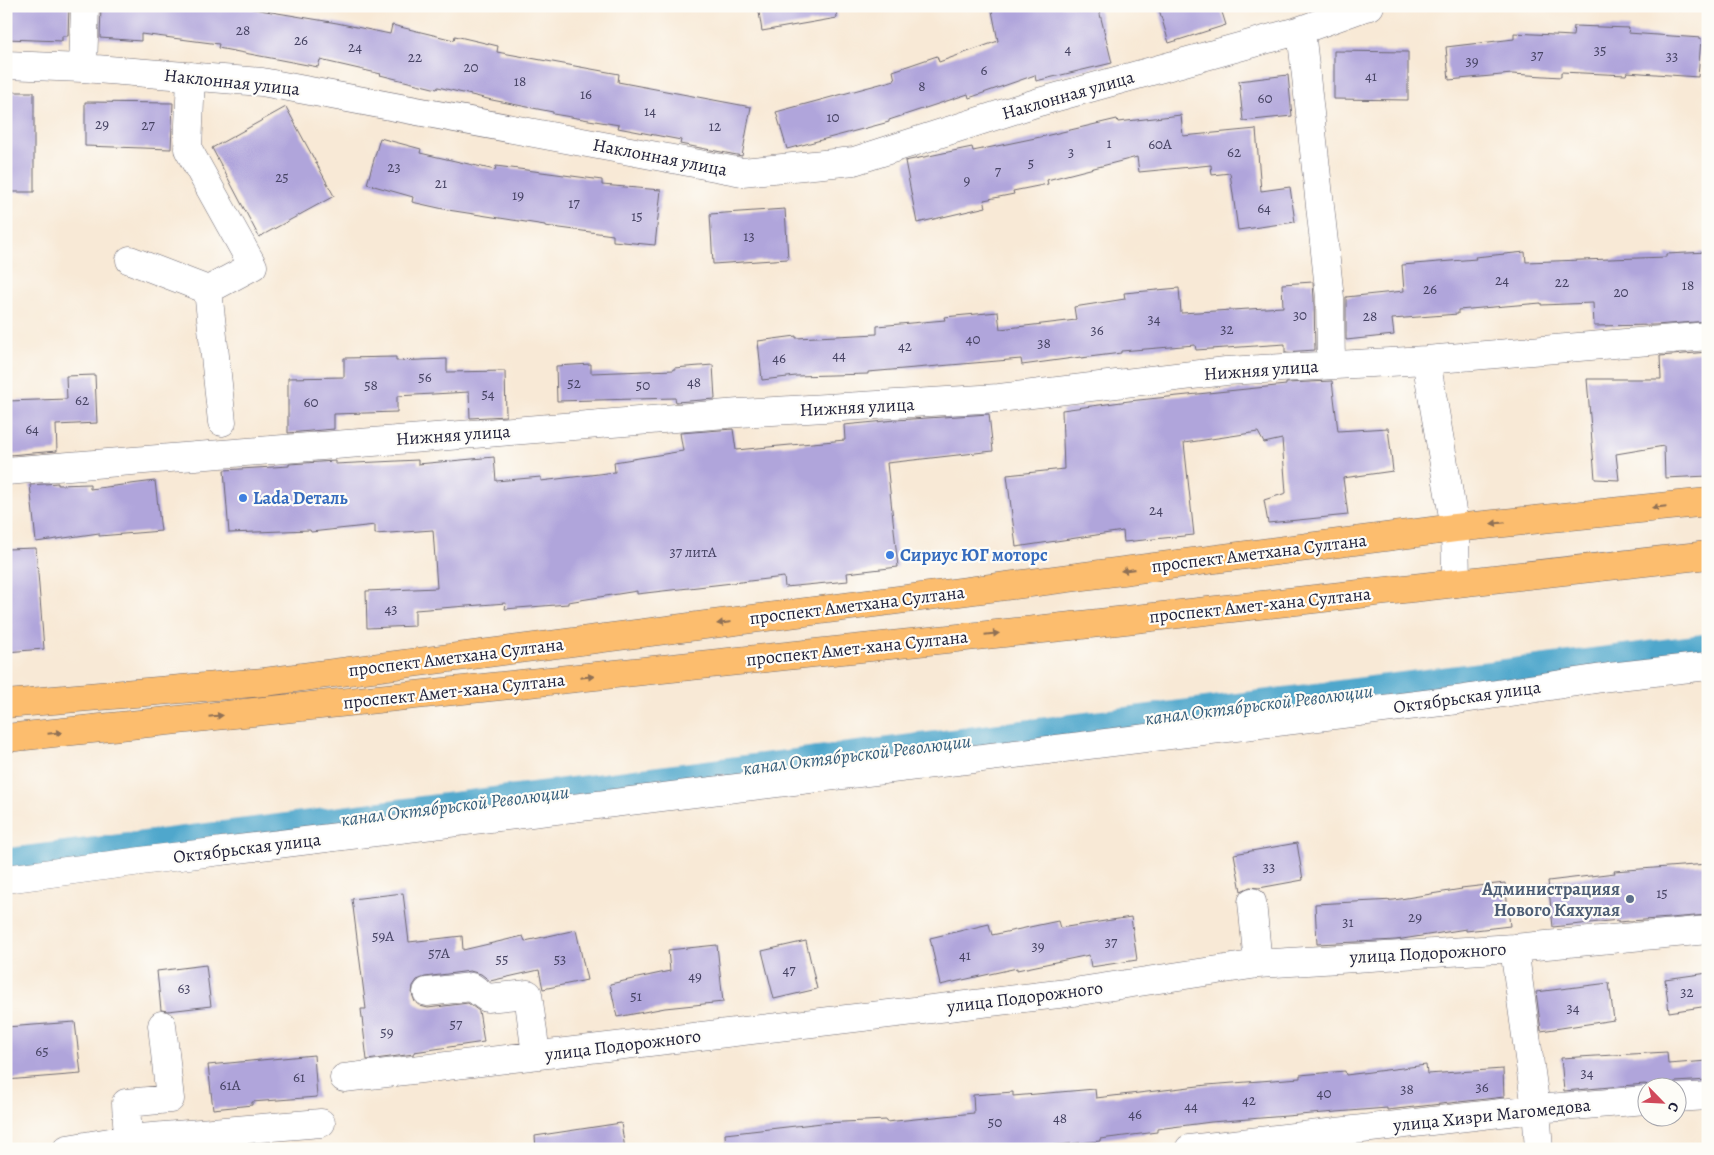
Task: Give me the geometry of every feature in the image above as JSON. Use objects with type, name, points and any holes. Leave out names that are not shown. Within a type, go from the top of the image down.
[{"type":"main road","name":"проспект Аметхана Султана","points":[[6,704],[264,682],[1455,528],[1708,502]]},
{"type":"main road","name":"проспект Амет-хана Султана","points":[[6,738],[1061,627],[1708,555]]},
{"type":"street","points":[[83,68],[86,6]]},
{"type":"street","name":"Наклонная улица","points":[[6,65],[83,68],[262,82],[742,172],[854,161],[1040,102],[1301,30],[1370,6]]},
{"type":"street","points":[[1301,30],[1330,298],[1331,365]]},
{"type":"street","points":[[130,260],[208,290],[252,266],[188,149],[191,76]]},
{"type":"street","points":[[208,290],[222,422]]},
{"type":"street","name":"Нижняя улица","points":[[6,471],[740,413],[999,398],[1226,371],[1426,360],[1708,336]]},
{"type":"street","points":[[1426,360],[1455,528],[1456,584]]},
{"type":"street","name":"Октябрьская улица","points":[[6,879],[1408,706],[1609,677],[1708,666]]},
{"type":"street","points":[[1252,902],[1258,964]]},
{"type":"street","name":"улица Подорожного","points":[[344,1078],[1057,994],[1258,964],[1514,948],[1708,930]]},
{"type":"street","points":[[1514,948],[1536,1109],[1539,1149]]},
{"type":"street","points":[[427,992],[472,987],[487,998],[528,994],[536,1055]]},
{"type":"street","points":[[128,1139],[126,1103],[170,1099],[162,1025]]},
{"type":"street","points":[[1686,1097],[1708,1096]]},
{"type":"street","name":"улица Хизри Магомедова","points":[[1189,1149],[1536,1109],[1636,1101]]},
{"type":"street","points":[[67,1149],[128,1139],[321,1123]]},
{"type":"building","points":[[6,6],[69,6],[68,36],[62,36],[62,41],[6,39]]},
{"type":"building","points":[[101,6],[236,6],[390,34],[392,25],[454,40],[455,36],[498,46],[497,52],[619,74],[618,82],[751,107],[742,156],[680,144],[681,140],[618,128],[619,125],[553,114],[553,112],[438,87],[437,89],[320,60],[318,67],[218,48],[219,44],[141,34],[141,41],[100,38]]},
{"type":"building","points":[[758,6],[836,6],[837,18],[762,31]]},
{"type":"building","points":[[991,6],[1098,6],[1112,63],[1036,81],[1035,75],[969,98],[968,94],[889,120],[889,122],[787,149],[776,112],[895,80],[893,71],[937,56],[939,62],[998,41]]},
{"type":"building","points":[[1158,6],[1220,6],[1226,25],[1169,43]]},
{"type":"building","points":[[1574,26],[1629,28],[1628,33],[1701,38],[1698,77],[1627,72],[1626,75],[1561,72],[1561,77],[1512,74],[1449,80],[1446,47],[1514,39],[1514,33],[1573,36]]},
{"type":"building","points":[[1334,51],[1408,52],[1408,100],[1334,99]]},
{"type":"building","points":[[1288,75],[1292,116],[1243,121],[1239,81]]},
{"type":"building","points":[[6,92],[34,92],[34,192],[6,192]]},
{"type":"building","points":[[85,102],[173,103],[171,149],[85,146]]},
{"type":"building","points":[[286,107],[334,196],[259,237],[212,148]]},
{"type":"building","points":[[1181,115],[1183,136],[1256,129],[1261,191],[1290,187],[1295,222],[1238,230],[1230,173],[1212,175],[1211,165],[1139,172],[1137,157],[1047,180],[1048,184],[1013,191],[1014,194],[984,200],[986,207],[917,223],[905,161],[972,147],[973,151],[1117,119],[1118,122]]},
{"type":"building","points":[[380,138],[421,149],[420,153],[495,170],[496,166],[602,180],[602,185],[661,190],[655,245],[613,241],[613,235],[545,226],[412,202],[413,197],[367,184]]},
{"type":"building","points":[[785,209],[788,259],[713,264],[710,214]]},
{"type":"building","points":[[1525,252],[1526,262],[1666,257],[1666,254],[1708,252],[1708,321],[1656,325],[1594,326],[1593,303],[1541,305],[1541,303],[1458,310],[1458,314],[1392,319],[1394,335],[1346,340],[1346,297],[1404,291],[1402,265],[1476,259],[1475,257]]},
{"type":"building","points":[[1313,282],[1315,350],[1285,352],[1285,344],[1196,350],[1195,345],[1121,351],[1121,353],[1022,365],[1021,359],[868,372],[868,374],[796,376],[762,380],[758,341],[796,336],[796,338],[877,334],[877,326],[945,320],[944,317],[998,312],[1000,329],[1076,320],[1074,307],[1125,299],[1124,293],[1179,288],[1181,313],[1283,307],[1282,284]]},
{"type":"building","points":[[1708,352],[1708,476],[1665,478],[1664,446],[1616,454],[1619,480],[1595,479],[1587,379],[1661,379],[1660,356]]},
{"type":"building","points":[[396,357],[396,361],[447,359],[447,372],[505,371],[506,416],[470,418],[469,392],[397,396],[397,412],[334,414],[334,429],[288,433],[288,378],[344,377],[344,358]]},
{"type":"building","points":[[591,364],[591,373],[674,370],[674,368],[713,365],[715,399],[676,402],[675,398],[557,401],[556,366]]},
{"type":"building","points":[[95,375],[97,423],[56,425],[57,451],[9,455],[7,401],[67,399],[66,376]]},
{"type":"building","points":[[1332,381],[1338,431],[1388,428],[1393,471],[1343,478],[1348,515],[1268,523],[1264,500],[1286,493],[1282,439],[1264,443],[1258,432],[1184,443],[1194,535],[1124,542],[1123,531],[1016,547],[1007,475],[1064,469],[1062,410],[1129,401],[1286,385],[1286,383]]},
{"type":"building","points":[[989,414],[993,451],[887,463],[898,567],[847,573],[848,581],[785,587],[784,577],[637,594],[637,591],[568,602],[568,604],[505,609],[506,603],[415,610],[415,626],[367,628],[366,591],[437,588],[433,530],[375,534],[375,525],[311,532],[310,530],[229,533],[224,470],[335,461],[335,464],[418,460],[418,464],[494,457],[496,481],[541,477],[541,481],[615,472],[614,462],[683,451],[680,433],[733,429],[736,450],[845,440],[844,425]]},
{"type":"building","points":[[155,481],[161,531],[99,536],[99,533],[36,542],[30,485],[58,483],[58,485],[90,484],[90,489]]},
{"type":"building","points":[[36,548],[44,649],[6,652],[6,549]]},
{"type":"building","points":[[1297,843],[1303,880],[1259,888],[1250,887],[1241,891],[1234,854]]},
{"type":"building","points":[[1708,864],[1708,915],[1618,922],[1618,920],[1553,927],[1548,881],[1615,873],[1614,871]]},
{"type":"building","points":[[1505,883],[1510,926],[1466,931],[1466,929],[1396,940],[1317,944],[1315,904],[1394,900],[1461,888]]},
{"type":"building","points":[[403,893],[409,942],[462,936],[463,950],[523,936],[525,941],[576,930],[587,980],[543,989],[539,970],[490,981],[481,974],[470,971],[425,977],[417,980],[413,986],[412,994],[415,1002],[420,1006],[428,1008],[468,1003],[479,1011],[484,1042],[367,1060],[361,1009],[366,1009],[352,899]]},
{"type":"building","points":[[1131,917],[1137,960],[1091,967],[1089,955],[940,985],[930,938],[989,924],[992,935],[1058,921],[1060,928]]},
{"type":"building","points":[[806,941],[817,989],[774,999],[762,951]]},
{"type":"building","points":[[717,945],[723,1002],[665,1008],[617,1017],[610,984],[670,971],[668,950]]},
{"type":"building","points":[[206,965],[211,1006],[168,1011],[161,1010],[157,971]]},
{"type":"building","points":[[1708,973],[1708,1006],[1669,1012],[1665,979]]},
{"type":"building","points":[[1609,983],[1614,1020],[1541,1031],[1536,992]]},
{"type":"building","points":[[75,1022],[81,1074],[6,1080],[6,1027]]},
{"type":"building","points":[[1667,1052],[1668,1064],[1708,1061],[1708,1080],[1686,1081],[1686,1078],[1636,1078],[1636,1085],[1564,1091],[1561,1058]]},
{"type":"building","points":[[314,1055],[317,1097],[252,1102],[252,1105],[213,1109],[208,1065]]},
{"type":"building","points":[[1426,1065],[1427,1074],[1503,1069],[1504,1097],[1387,1110],[1387,1108],[1211,1122],[1157,1129],[1157,1132],[1100,1139],[1100,1141],[1017,1149],[726,1149],[725,1134],[822,1123],[886,1120],[886,1122],[974,1113],[973,1095],[1013,1092],[1013,1096],[1095,1089],[1096,1098],[1207,1085],[1300,1078],[1300,1075],[1345,1071],[1346,1075]]},
{"type":"building","points":[[621,1123],[625,1149],[536,1149],[535,1136]]},
{"type":"waterway","name":"канал Октябрьской Революции","points":[[6,863],[1708,648]]},
{"type":"place","name":"Lada Dеталь","points":[[243,498]]},
{"type":"place","name":"Сириус ЮГ моторс","points":[[890,555]]},
{"type":"place","name":"Администрацияя Нового Кяхулая","points":[[1630,899]]}]
